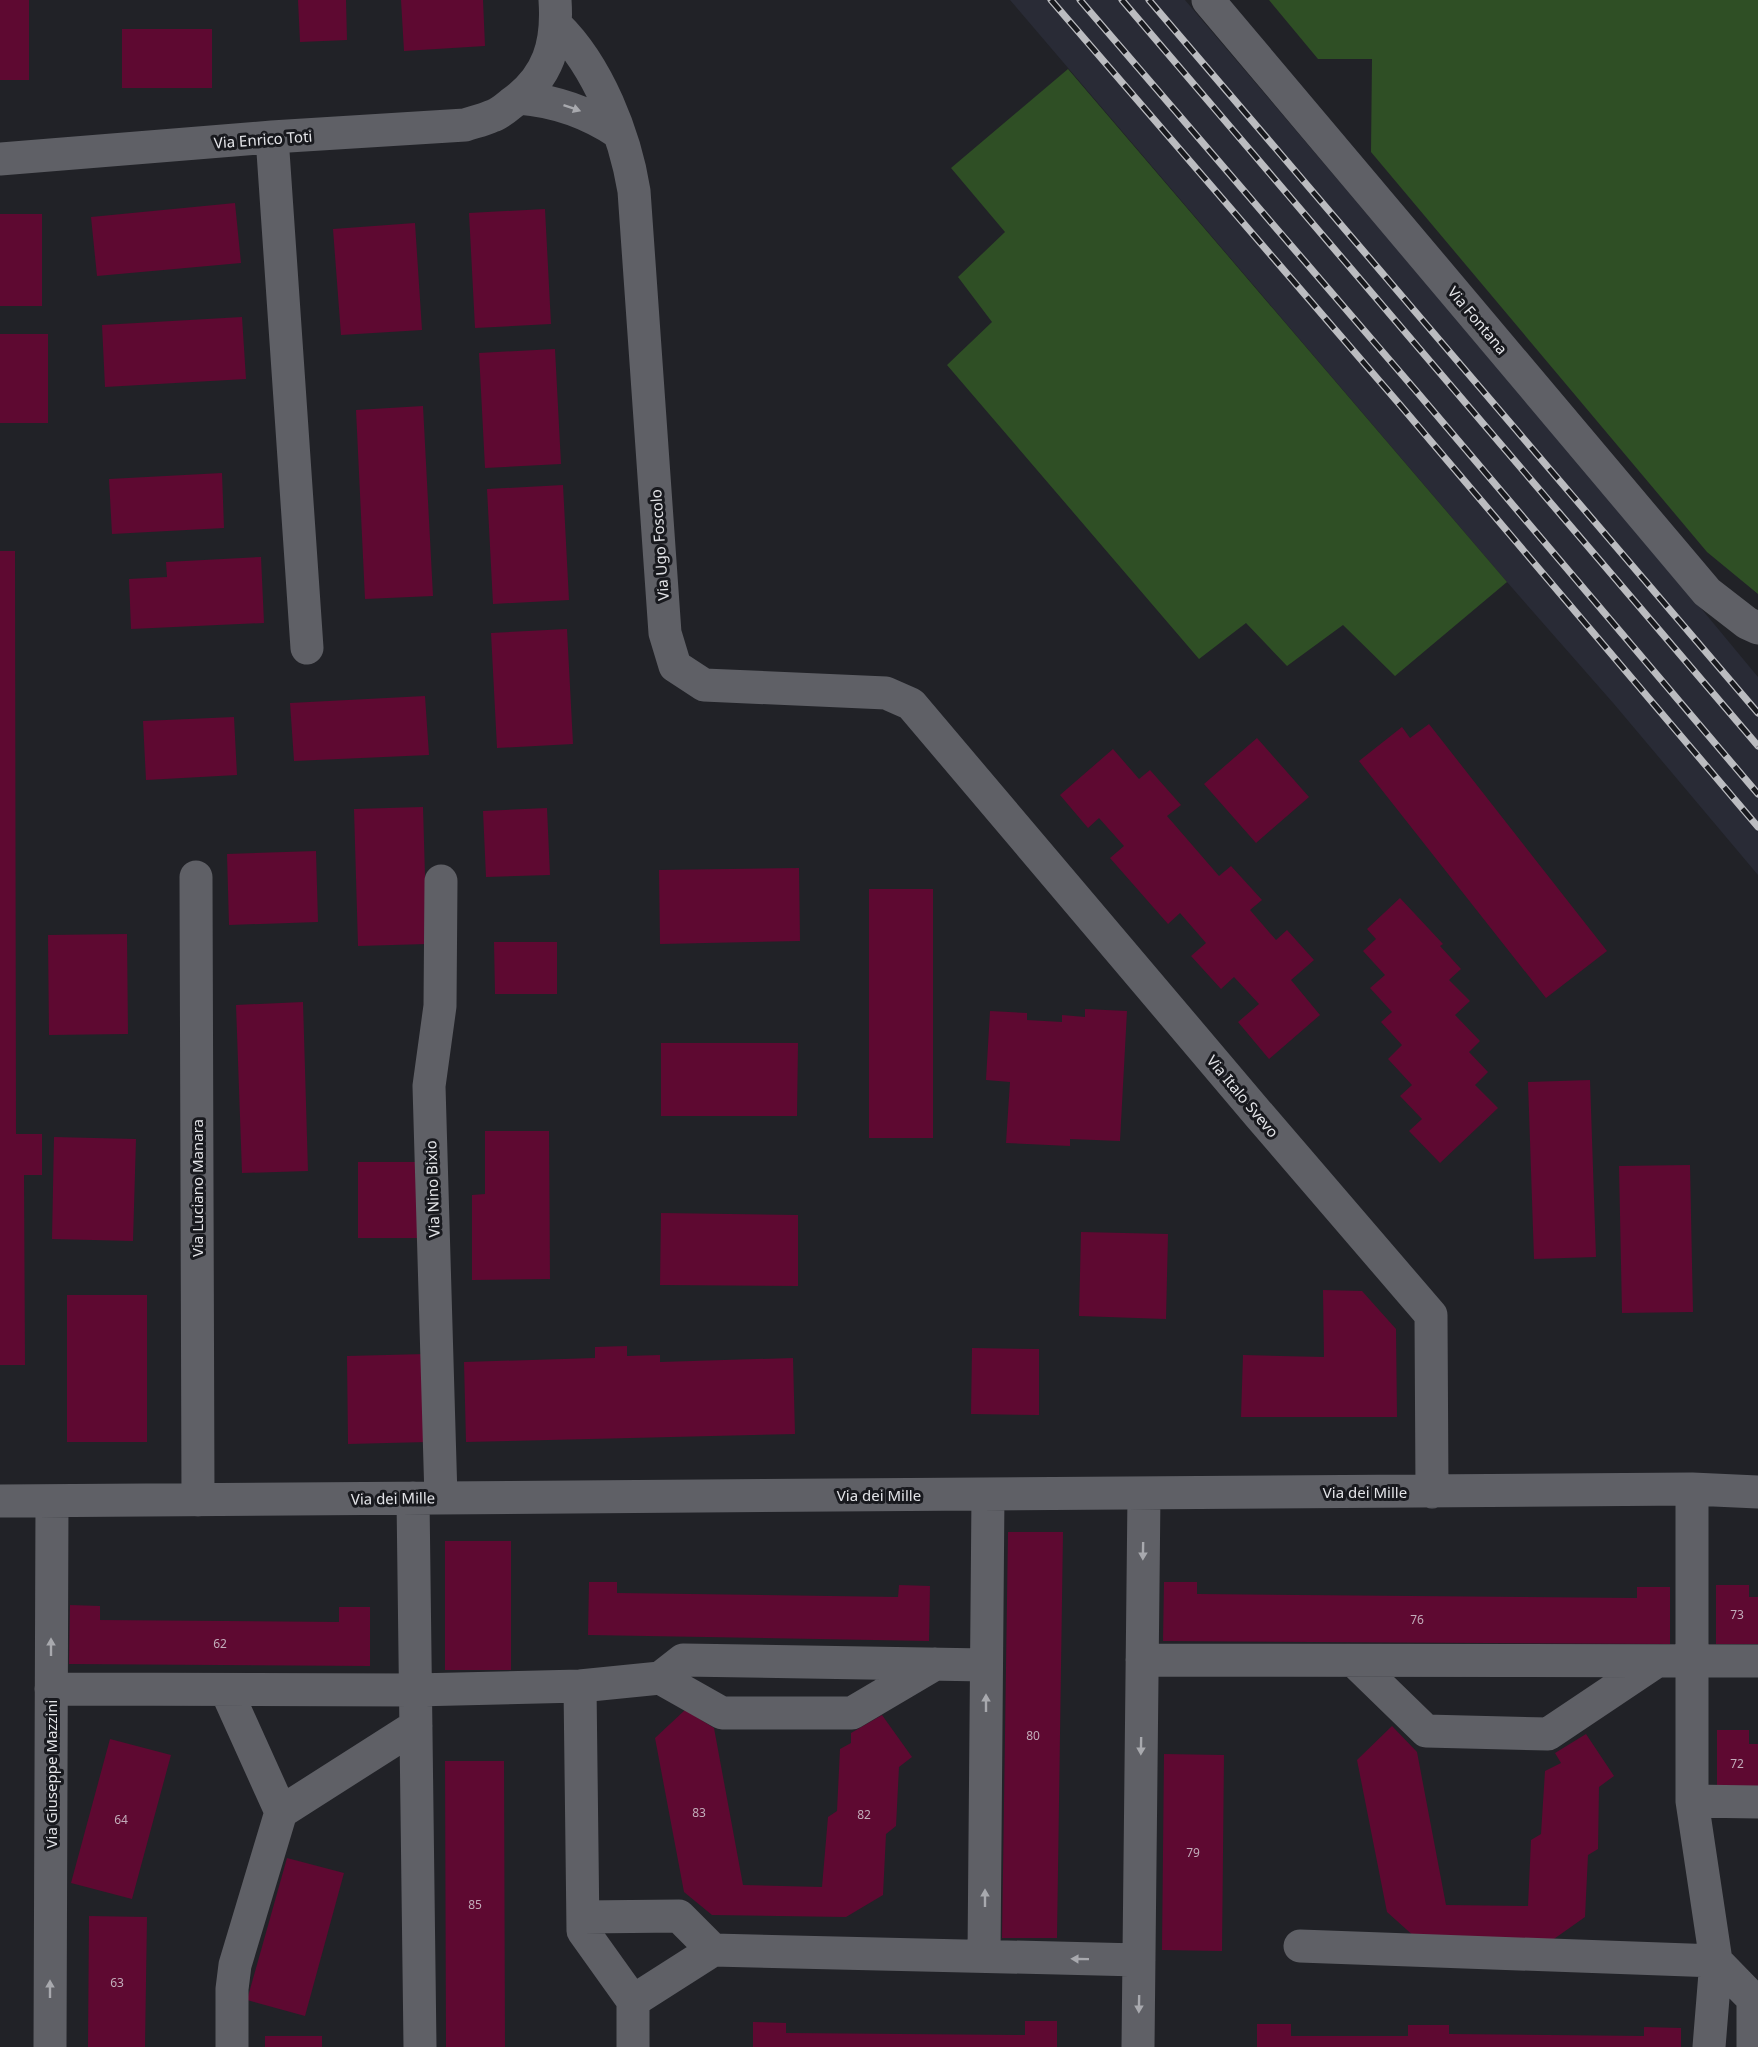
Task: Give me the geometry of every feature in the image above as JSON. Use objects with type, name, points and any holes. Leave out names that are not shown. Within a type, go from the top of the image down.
[{"type":"street","name":"Via Fontana","points":[[1208,0],[1707,592],[1747,623],[1758,628]]},
{"type":"street","name":"Via Ugo Foscolo","points":[[519,98],[538,78],[550,57],[556,13]]},
{"type":"street","name":"Via Ugo Foscolo","points":[[556,13],[603,93],[619,133],[634,191],[665,633],[675,666],[704,685],[886,693],[911,704],[942,740]]},
{"type":"street","points":[[519,98],[563,105],[594,117],[619,133]]},
{"type":"street","name":"Via Enrico Toti","points":[[0,159],[272,137],[465,125],[495,116],[519,98]]},
{"type":"street","points":[[272,137],[307,648]]},
{"type":"street","name":"Via Italo Svevo","points":[[942,740],[1431,1315],[1431,1492]]},
{"type":"street","name":"Via Luciano Manara","points":[[196,877],[198,1500]]},
{"type":"street","name":"Via Nino Bixio","points":[[420,2047],[415,1690],[427,1498],[429,1086],[440,1006],[441,881]]},
{"type":"street","points":[[1692,1489],[1692,1801],[1716,1961],[1709,2047]]},
{"type":"street","name":"Via dei Mille","points":[[0,1501],[1692,1489],[1758,1491]]},
{"type":"street","points":[[1138,2047],[1144,1493]]},
{"type":"street","points":[[984,1956],[988,1494]]},
{"type":"street","name":"Via Giuseppe Mazzini","points":[[50,2047],[52,1501]]},
{"type":"street","points":[[51,1689],[415,1690],[580,1686],[660,1678],[683,1660],[986,1665]]},
{"type":"street","points":[[1142,1660],[1758,1661]]},
{"type":"street","points":[[1354,1661],[1426,1731],[1548,1734],[1657,1661]]},
{"type":"street","points":[[660,1678],[722,1713],[852,1713],[935,1664]]},
{"type":"street","points":[[580,1686],[583,1931],[633,2001],[633,2047]]},
{"type":"street","points":[[226,1690],[281,1812]]},
{"type":"street","points":[[232,2047],[232,1989],[235,1965],[281,1812],[416,1726]]},
{"type":"street","points":[[1692,1801],[1758,1802]]},
{"type":"street","points":[[583,1917],[679,1916],[713,1950]]},
{"type":"street","points":[[1300,1946],[1716,1961],[1756,1999],[1753,2047]]},
{"type":"street","points":[[633,2001],[713,1950],[1139,1960]]},
{"type":"shaded area","points":[[1010,0],[1185,0],[1758,677],[1758,875],[1614,704]]},
{"type":"green space","points":[[1269,0],[1758,0],[1758,594],[1707,552],[1371,152],[1372,59],[1318,59]]},
{"type":"green space","points":[[1068,69],[1507,582],[1395,676],[1343,625],[1287,666],[1246,623],[1199,659],[947,365],[992,322],[958,277],[1005,232],[951,168]]},
{"type":"building","points":[[0,0],[29,0],[29,80],[0,80]]},
{"type":"building","points":[[298,0],[346,0],[347,40],[300,42]]},
{"type":"building","points":[[401,0],[483,0],[485,46],[404,51]]},
{"type":"building","points":[[122,29],[212,29],[212,88],[122,88]]},
{"type":"building","points":[[235,203],[241,263],[97,276],[91,217]]},
{"type":"building","points":[[545,209],[551,324],[475,328],[469,213]]},
{"type":"building","points":[[0,214],[42,214],[42,306],[0,306]]},
{"type":"building","points":[[415,223],[422,330],[341,335],[333,229]]},
{"type":"building","points":[[242,317],[246,379],[105,387],[102,325]]},
{"type":"building","points":[[0,334],[48,334],[48,423],[0,423]]},
{"type":"building","points":[[555,349],[561,464],[485,468],[479,353]]},
{"type":"building","points":[[423,406],[433,596],[365,599],[356,410]]},
{"type":"building","points":[[222,473],[224,528],[112,534],[109,479]]},
{"type":"building","points":[[563,485],[569,600],[493,604],[487,489]]},
{"type":"building","points":[[0,551],[15,551],[16,1134],[42,1134],[42,1175],[24,1175],[25,1365],[0,1365]]},
{"type":"building","points":[[261,557],[264,623],[131,629],[129,579],[167,577],[166,562]]},
{"type":"building","points":[[567,629],[573,744],[497,748],[491,633]]},
{"type":"building","points":[[425,696],[429,755],[294,761],[290,703]]},
{"type":"building","points":[[234,717],[237,775],[146,780],[143,721]]},
{"type":"building","points":[[1429,724],[1607,951],[1546,998],[1359,761],[1402,727],[1410,738]]},
{"type":"building","points":[[1257,738],[1309,797],[1256,843],[1204,784]]},
{"type":"building","points":[[1113,749],[1139,779],[1150,770],[1181,805],[1167,816],[1219,876],[1231,866],[1262,900],[1250,910],[1276,940],[1287,930],[1314,960],[1291,980],[1320,1015],[1269,1059],[1238,1022],[1259,1004],[1234,977],[1221,989],[1191,956],[1206,943],[1180,913],[1168,924],[1110,858],[1124,846],[1099,818],[1088,828],[1060,795]]},
{"type":"building","points":[[423,807],[427,944],[358,946],[354,809]]},
{"type":"building","points":[[547,808],[550,875],[486,877],[483,811]]},
{"type":"building","points":[[316,851],[318,922],[229,925],[227,854]]},
{"type":"building","points":[[799,868],[800,941],[660,944],[659,870]]},
{"type":"building","points":[[869,889],[933,889],[933,1138],[869,1138]]},
{"type":"building","points":[[1400,898],[1443,944],[1440,946],[1461,969],[1449,980],[1470,1001],[1455,1015],[1480,1041],[1469,1052],[1488,1072],[1475,1085],[1498,1108],[1440,1163],[1409,1131],[1422,1119],[1400,1096],[1412,1085],[1388,1059],[1402,1045],[1381,1022],[1392,1012],[1370,988],[1385,975],[1363,951],[1376,939],[1367,929]]},
{"type":"building","points":[[127,934],[128,1034],[49,1035],[48,935]]},
{"type":"building","points":[[494,942],[557,942],[557,994],[495,994]]},
{"type":"building","points":[[303,1002],[308,1171],[242,1173],[236,1005]]},
{"type":"building","points":[[1085,1009],[1127,1011],[1120,1141],[1070,1139],[1070,1146],[1006,1143],[1010,1082],[986,1080],[990,1011],[1027,1013],[1027,1020],[1062,1022],[1062,1015],[1085,1017]]},
{"type":"building","points":[[661,1043],[798,1043],[797,1116],[661,1116]]},
{"type":"building","points":[[1590,1080],[1596,1257],[1534,1259],[1528,1082]]},
{"type":"building","points":[[485,1131],[549,1131],[550,1279],[472,1280],[472,1195],[485,1194]]},
{"type":"building","points":[[54,1137],[136,1139],[133,1241],[52,1239]]},
{"type":"building","points":[[358,1162],[418,1162],[418,1238],[358,1238]]},
{"type":"building","points":[[1690,1165],[1693,1312],[1622,1313],[1619,1166]]},
{"type":"building","points":[[661,1213],[798,1215],[798,1286],[660,1285]]},
{"type":"building","points":[[1081,1232],[1168,1234],[1166,1319],[1079,1316]]},
{"type":"building","points":[[1323,1290],[1362,1291],[1396,1329],[1397,1417],[1241,1417],[1243,1355],[1324,1357]]},
{"type":"building","points":[[67,1295],[147,1295],[147,1442],[67,1442]]},
{"type":"building","points":[[627,1346],[627,1356],[660,1355],[660,1362],[793,1358],[795,1434],[466,1442],[464,1362],[595,1358],[595,1347]]},
{"type":"building","points":[[972,1348],[1039,1349],[1039,1415],[971,1414]]},
{"type":"building","points":[[426,1354],[428,1442],[348,1444],[347,1356]]},
{"type":"building","points":[[1008,1532],[1063,1532],[1057,1938],[1002,1938]]},
{"type":"building","points":[[445,1541],[511,1541],[511,1670],[445,1670]]},
{"type":"building","points":[[589,1582],[617,1582],[617,1593],[898,1597],[899,1585],[930,1586],[929,1641],[588,1635]]},
{"type":"building","points":[[1164,1582],[1197,1582],[1197,1594],[1637,1598],[1637,1587],[1670,1587],[1670,1644],[1163,1641]]},
{"type":"building","points":[[1716,1585],[1749,1585],[1749,1597],[1758,1597],[1758,1644],[1716,1644]]},
{"type":"building","points":[[70,1605],[100,1606],[100,1620],[339,1622],[339,1607],[370,1607],[370,1666],[69,1664]]},
{"type":"building","points":[[685,1710],[714,1728],[743,1885],[822,1887],[828,1817],[837,1811],[840,1749],[851,1743],[851,1733],[882,1715],[912,1757],[899,1767],[896,1826],[886,1834],[883,1895],[846,1917],[712,1915],[684,1892],[655,1738]]},
{"type":"building","points":[[1392,1726],[1417,1752],[1446,1905],[1528,1906],[1531,1840],[1541,1834],[1545,1771],[1561,1763],[1555,1753],[1586,1734],[1614,1776],[1599,1787],[1598,1849],[1588,1855],[1585,1917],[1551,1941],[1416,1938],[1387,1912],[1357,1760]]},
{"type":"building","points":[[1717,1730],[1749,1730],[1749,1744],[1758,1744],[1758,1790],[1717,1790]]},
{"type":"building","points":[[110,1739],[171,1755],[132,1899],[71,1883]]},
{"type":"building","points":[[1164,1754],[1224,1755],[1222,1951],[1162,1950]]},
{"type":"building","points":[[445,1761],[504,1761],[505,2047],[446,2047]]},
{"type":"building","points":[[287,1858],[344,1873],[305,2016],[247,2000]]},
{"type":"building","points":[[89,1916],[147,1917],[145,2047],[88,2047]]},
{"type":"building","points":[[1025,2021],[1057,2021],[1057,2047],[753,2047],[753,2022],[786,2023],[786,2033],[1025,2035]]},
{"type":"building","points":[[1257,2024],[1291,2024],[1291,2036],[1408,2036],[1408,2025],[1449,2025],[1449,2034],[1644,2036],[1644,2027],[1681,2028],[1681,2047],[1257,2047]]},
{"type":"building","points":[[265,2036],[322,2036],[322,2047],[265,2047]]},
{"type":"railway","points":[[1051,0],[1401,406],[1758,827]]},
{"type":"railway","points":[[1080,0],[1758,794]]},
{"type":"railway","points":[[1122,0],[1758,746]]},
{"type":"railway","points":[[1149,0],[1758,713]]}]
